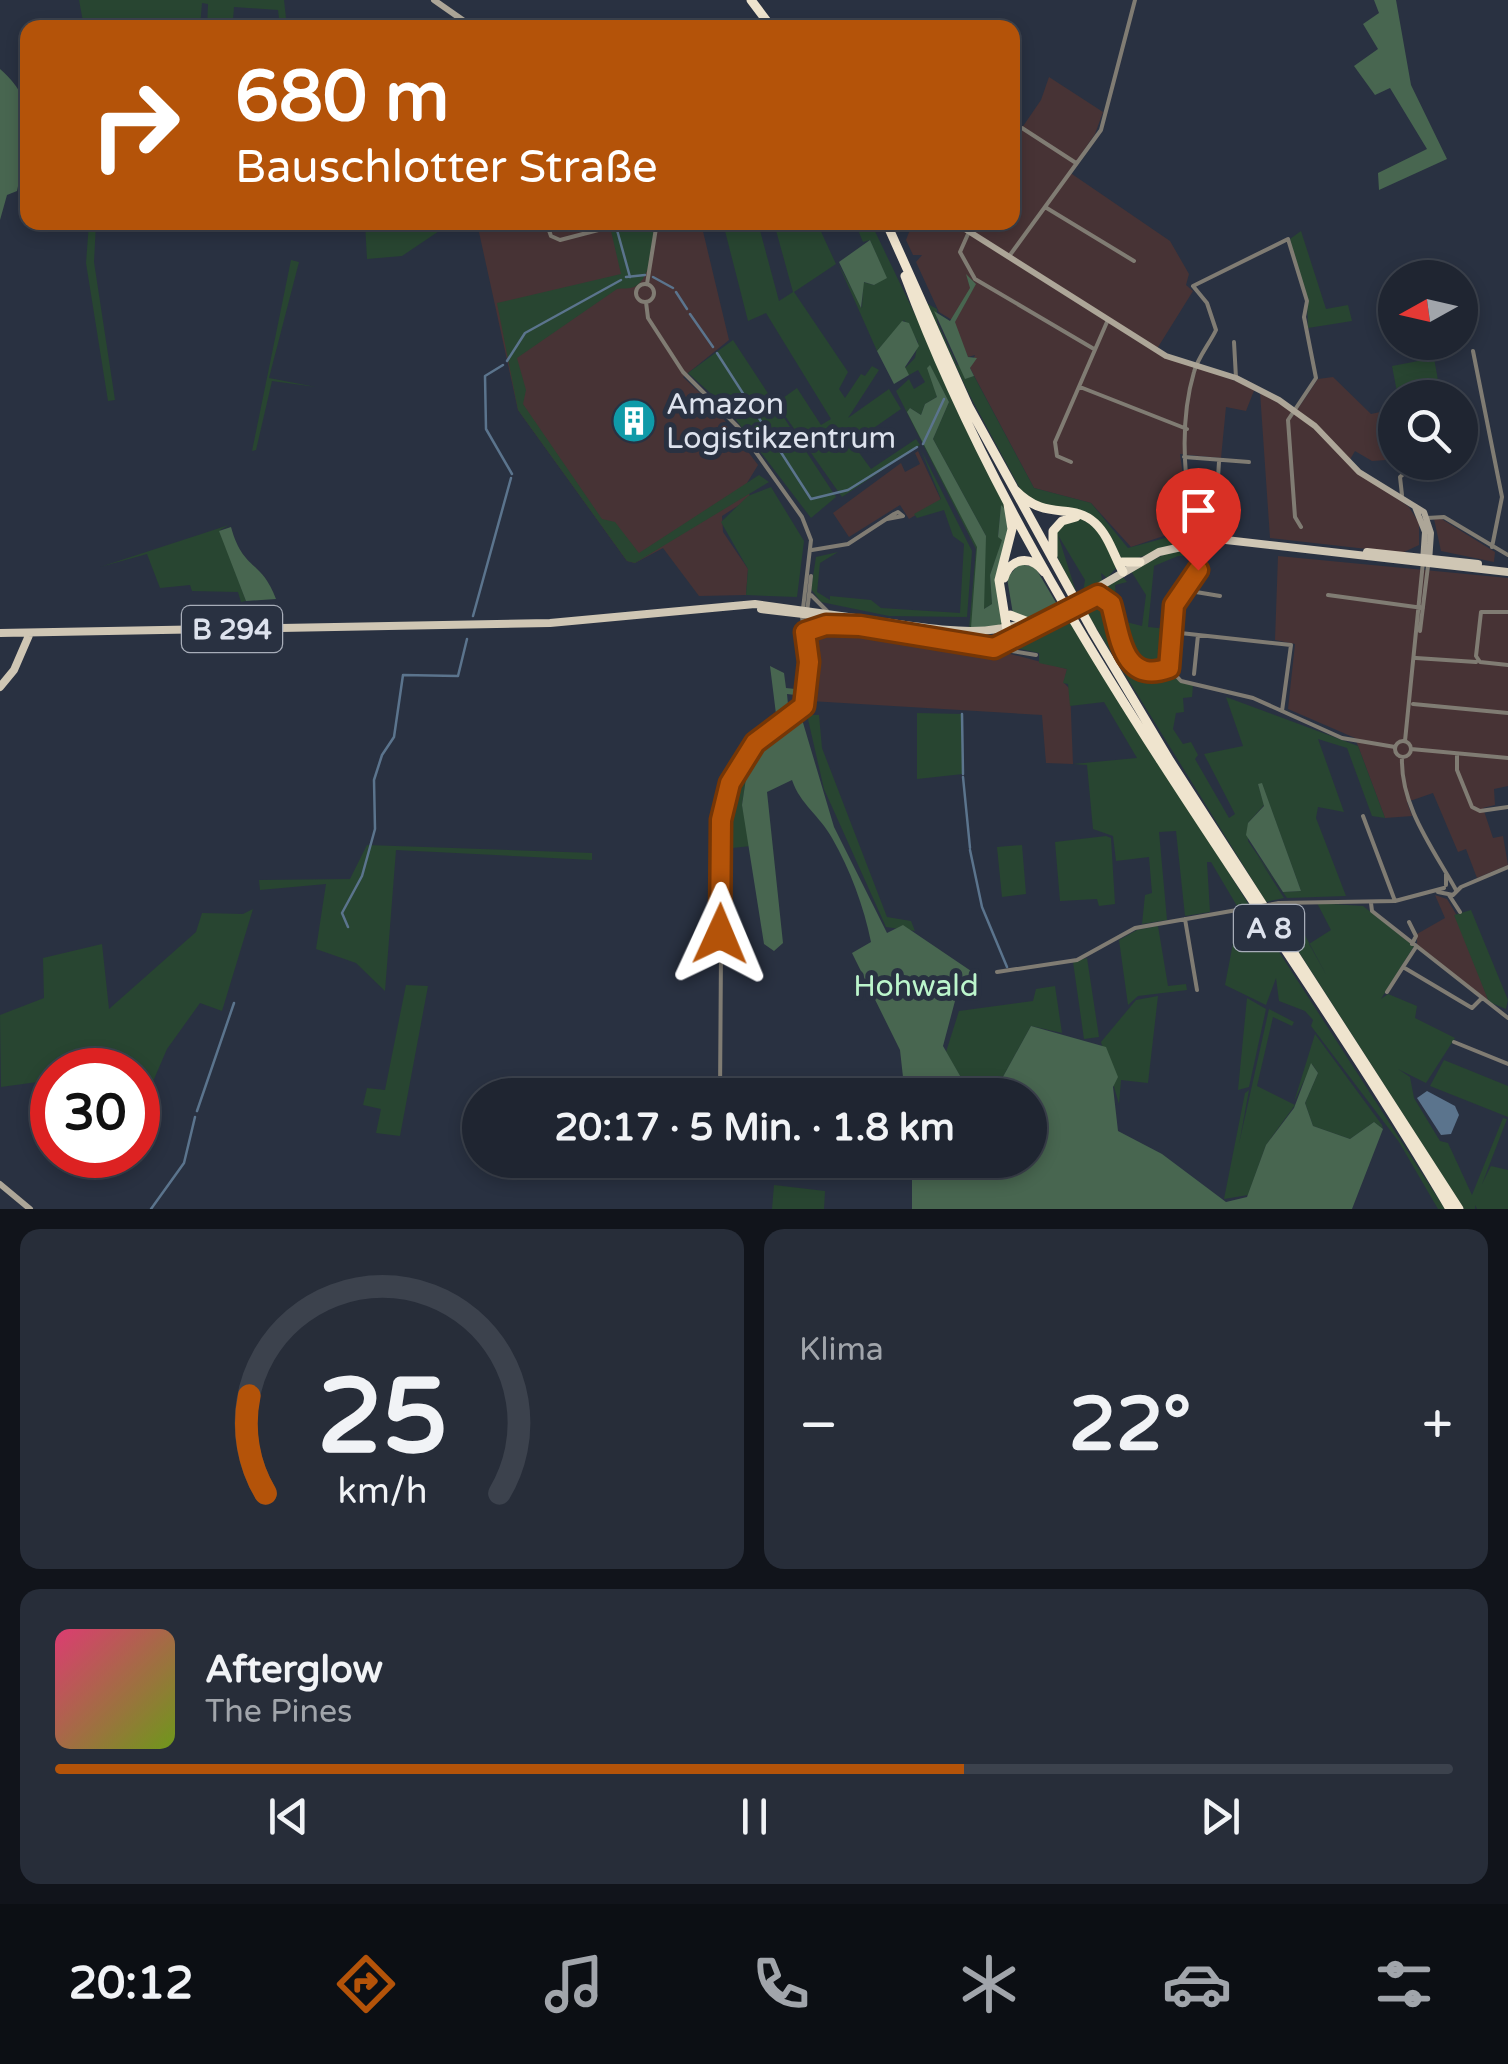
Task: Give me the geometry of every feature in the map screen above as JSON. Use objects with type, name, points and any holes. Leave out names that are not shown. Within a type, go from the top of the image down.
[{"type":"highway","name":"A 8","points":[[887,230],[928,336],[1054,580],[1163,764],[1450,1209]]},
{"type":"highway","name":"A 8","points":[[1006,487],[1170,761],[1459,1209]]},
{"type":"highway","points":[[1006,487],[1038,509],[1085,516],[1099,528],[1122,564],[1140,562]]},
{"type":"highway","points":[[1006,487],[1012,529],[999,583],[1010,629]]},
{"type":"highway","points":[[1054,564],[1050,542],[1054,529],[1064,519],[1085,516]]},
{"type":"highway","points":[[1010,629],[1003,584],[1011,565],[1032,561],[1054,580]]},
{"type":"highway","points":[[1010,615],[1031,624]]},
{"type":"main road","points":[[1140,562],[1176,546],[1217,539],[1406,557],[1508,572]]},
{"type":"main road","name":"B 294","points":[[805,611],[966,633],[1010,629],[1058,613],[1084,598],[1122,564]]},
{"type":"main road","name":"B 294","points":[[3,633],[564,622],[732,606],[828,611],[876,621]]},
{"type":"main road","points":[[3,633],[18,642],[21,653]]},
{"type":"main road","points":[[0,686],[30,633]]},
{"type":"street","points":[[434,0],[463,20]]},
{"type":"street","points":[[1010,254],[1078,164],[1105,118],[1134,0]]},
{"type":"street","points":[[1022,128],[1078,164]]},
{"type":"street","points":[[1046,207],[1134,261]]},
{"type":"street","points":[[549,230],[551,236],[560,240],[598,230]]},
{"type":"street","points":[[656,230],[647,284],[635,292],[646,302],[648,318],[689,381],[724,410],[802,517],[812,550],[805,611],[804,641],[809,662],[804,706],[752,746],[723,804],[720,1078]]},
{"type":"street","points":[[1094,349],[972,277],[960,252],[970,231],[1166,356],[1236,378],[1295,410],[1360,472],[1401,496],[1424,518],[1428,543],[1411,704],[1405,741],[1395,748]]},
{"type":"street","points":[[1169,668],[1174,605],[1196,573],[1198,554],[1184,456],[1187,429],[1197,366],[1216,330],[1207,303],[1193,286],[1288,239],[1307,301],[1304,316],[1316,378],[1288,420],[1296,517],[1301,527]]},
{"type":"street","points":[[646,302],[654,292],[647,284]]},
{"type":"street","points":[[1070,462],[1057,456],[1055,442],[1109,318]]},
{"type":"street","points":[[1234,342],[1236,378]]},
{"type":"street","points":[[1475,360],[1502,497],[1492,547]]},
{"type":"street","points":[[1078,386],[1187,429]]},
{"type":"street","points":[[1184,456],[1248,462]]},
{"type":"street","points":[[1216,492],[1219,461]]},
{"type":"street","points":[[1400,480],[1401,496]]},
{"type":"street","points":[[1424,518],[1438,515],[1508,555]]},
{"type":"street","points":[[812,550],[848,544],[886,519]]},
{"type":"street","points":[[1424,579],[1406,557],[1428,543]]},
{"type":"street","points":[[1424,579],[1444,562],[1428,543]]},
{"type":"street","points":[[805,611],[810,596],[810,568]]},
{"type":"street","points":[[1184,590],[1220,596]]},
{"type":"street","points":[[1084,598],[1098,595],[1110,602],[1122,651],[1134,666],[1151,672],[1169,668]]},
{"type":"street","points":[[810,596],[828,611]]},
{"type":"street","points":[[1328,596],[1421,608]]},
{"type":"street","points":[[1477,660],[1481,612],[1508,612]]},
{"type":"street","points":[[994,648],[1058,613]]},
{"type":"street","points":[[804,632],[826,625],[860,626],[1036,655]]},
{"type":"street","points":[[1170,632],[1291,645],[1282,710]]},
{"type":"street","points":[[1194,674],[1198,634]]},
{"type":"street","points":[[1416,658],[1508,665]]},
{"type":"street","points":[[1169,668],[1185,682],[1235,692],[1342,738],[1395,748],[1402,756],[1402,775],[1417,819],[1446,874],[1460,912]]},
{"type":"street","points":[[1411,704],[1508,713]]},
{"type":"street","points":[[1405,741],[1411,749]]},
{"type":"street","points":[[1402,756],[1411,749],[1508,758]]},
{"type":"street","points":[[1456,754],[1457,770],[1472,808],[1508,807]]},
{"type":"street","points":[[1363,816],[1394,902]]},
{"type":"street","points":[[997,972],[1077,960],[1136,928],[1278,903],[1394,902],[1452,890],[1508,868]]},
{"type":"street","points":[[1371,902],[1372,911],[1506,1014]]},
{"type":"street","points":[[1186,918],[1197,990]]},
{"type":"street","points":[[1387,992],[1414,945],[1416,936],[1409,922]]},
{"type":"street","points":[[1403,967],[1472,1008],[1482,998]]},
{"type":"street","points":[[1454,1042],[1508,1064]]},
{"type":"street","points":[[0,1184],[30,1209]]},
{"type":"shaded area","points":[[1049,77],[1103,112],[1095,134],[1069,172],[1170,241],[1189,274],[1186,285],[1193,291],[1155,352],[1255,388],[1246,411],[1226,407],[1221,458],[1180,454],[1190,527],[1131,547],[1091,503],[1034,488],[970,368],[975,355],[968,357],[952,320],[939,312],[916,262],[922,255],[913,255],[906,240],[910,230],[962,230],[972,235],[975,230],[1020,230],[1020,131],[1041,100]]},
{"type":"shaded area","points":[[479,230],[703,230],[729,340],[683,377],[713,405],[758,465],[747,483],[750,498],[722,516],[723,532],[748,569],[746,595],[699,596],[663,548],[635,563],[627,561],[518,410]]},
{"type":"shaded area","points":[[1333,377],[1371,414],[1378,412],[1378,461],[1355,451],[1348,463],[1409,507],[1419,523],[1419,545],[1402,553],[1270,538],[1260,392],[1295,413],[1318,379]]},
{"type":"shaded area","points":[[918,451],[941,500],[909,519],[900,505],[849,537],[833,513],[901,463],[905,472],[920,464],[915,453]]},
{"type":"shaded area","points":[[1189,492],[1239,496],[1236,526],[1195,525]]},
{"type":"shaded area","points":[[1440,518],[1495,552],[1494,562],[1441,551],[1434,519]]},
{"type":"shaded area","points":[[1278,556],[1508,578],[1508,786],[1494,789],[1495,805],[1483,808],[1493,838],[1503,836],[1508,865],[1477,878],[1466,849],[1458,852],[1433,793],[1407,802],[1412,816],[1385,818],[1355,738],[1288,709],[1295,644],[1275,640]]},
{"type":"shaded area","points":[[826,629],[996,650],[1067,669],[1064,683],[1070,689],[1073,764],[1046,763],[1042,715],[810,701],[809,637]]},
{"type":"shaded area","points":[[1435,895],[1447,899],[1456,914],[1489,1002],[1417,946],[1417,934],[1445,918]]},
{"type":"green space","points":[[79,0],[284,0],[286,20],[279,20],[278,10],[234,7],[233,20],[207,20],[208,4],[202,3],[201,20],[83,20]]},
{"type":"green space","points":[[1374,0],[1396,0],[1411,85],[1447,159],[1379,190],[1378,173],[1427,149],[1390,88],[1375,95],[1354,66],[1378,49],[1363,24],[1379,13]]},
{"type":"green space","points":[[0,69],[20,94],[20,178],[17,191],[7,195],[0,220]]},
{"type":"green space","points":[[88,230],[96,230],[94,262],[115,400],[108,401],[86,263]]},
{"type":"green space","points":[[365,230],[441,230],[402,256],[367,259]]},
{"type":"green space","points":[[652,230],[651,258],[645,276],[632,288],[617,289],[517,358],[526,390],[523,404],[602,519],[615,522],[639,553],[759,475],[769,482],[635,563],[627,561],[518,410],[497,303],[621,274],[611,231]]},
{"type":"green space","points":[[725,230],[760,230],[779,301],[793,292],[776,230],[820,230],[836,264],[794,292],[848,372],[839,389],[845,398],[861,374],[865,376],[872,366],[879,370],[848,418],[889,389],[901,409],[852,443],[871,469],[916,439],[920,445],[842,497],[776,403],[797,388],[821,425],[831,419],[766,313],[748,321]]},
{"type":"green space","points":[[858,230],[874,230],[1007,506],[1011,530],[998,574],[1004,622],[999,628],[975,629],[1002,622],[995,577],[1009,533],[1005,509],[1001,506],[998,537],[1003,539],[990,575],[992,604],[984,609],[981,574],[986,536],[933,439],[949,402],[929,365],[937,397],[925,404],[921,415],[910,408],[908,412],[978,547],[973,629],[969,629],[976,549],[896,391],[909,379],[914,389],[925,382],[918,370],[909,375],[904,369],[915,358],[918,342],[904,320],[877,351],[838,263],[862,308],[863,282],[874,285],[886,277],[870,240],[863,242]]},
{"type":"green space","points":[[1301,231],[1326,309],[1348,305],[1352,321],[1308,328],[1307,301],[1290,239]]},
{"type":"green space","points":[[870,240],[887,278],[874,285],[864,282],[861,308],[839,262]]},
{"type":"green space","points":[[291,260],[299,262],[269,378],[316,387],[272,381],[256,450],[252,451]]},
{"type":"green space","points":[[966,274],[976,284],[955,322],[968,357],[977,358],[970,368],[974,376],[965,379],[934,311],[950,321],[970,288]]},
{"type":"green space","points":[[927,303],[937,309],[937,322],[957,365],[963,366],[965,378],[974,376],[1034,488],[1091,503],[1128,548],[1180,534],[1193,540],[1122,559],[1097,522],[1054,511],[1025,498],[969,394]]},
{"type":"green space","points":[[902,321],[909,323],[919,346],[905,367],[909,375],[894,384],[877,351]]},
{"type":"green space","points":[[733,340],[836,497],[811,518],[727,408],[688,373]]},
{"type":"green space","points":[[1434,360],[1438,380],[1395,380],[1392,366]]},
{"type":"green space","points":[[930,365],[949,402],[933,439],[986,536],[984,609],[992,604],[990,575],[1002,540],[998,537],[1001,505],[1005,509],[1009,533],[996,577],[1002,622],[998,626],[971,628],[977,547],[907,412],[910,408],[921,415],[925,404],[937,397],[927,368]]},
{"type":"green space","points":[[921,450],[972,551],[967,617],[889,616],[821,602],[811,589],[816,557],[838,552],[820,563],[817,592],[830,600],[830,596],[871,600],[881,608],[960,613],[964,544],[953,536],[944,510],[917,518],[914,514],[941,499]]},
{"type":"green space","points":[[771,487],[804,541],[797,597],[746,595],[748,569],[721,522],[748,496]]},
{"type":"green space","points":[[1080,518],[1098,529],[1117,567],[1107,578],[1101,573],[1102,581],[1083,592],[1085,580],[1058,535],[1077,595],[1052,547],[1060,524]]},
{"type":"green space","points":[[229,525],[220,530],[246,601],[241,602],[238,592],[192,591],[190,585],[160,588],[147,554],[100,567]]},
{"type":"green space","points":[[231,527],[241,551],[264,577],[276,599],[246,601],[219,531]]},
{"type":"green space","points":[[1179,547],[1193,547],[1185,553],[1196,556],[1178,556],[1154,566],[1148,627],[1168,629],[1166,667],[1140,667],[1120,639],[1110,601],[1090,595],[1123,577],[1127,582],[1115,585],[1118,620],[1142,626],[1146,595],[1131,571]]},
{"type":"green space","points":[[1019,564],[1035,567],[1058,606],[1025,619],[1013,614],[1007,578]]},
{"type":"green space","points":[[1095,598],[1107,603],[1125,660],[1142,672],[1170,672],[1193,686],[1192,697],[1183,698],[1184,712],[1176,713],[1173,729],[1183,744],[1191,742],[1198,755],[1195,759],[1229,818],[1235,814],[1204,754],[1243,746],[1226,697],[1358,746],[1385,818],[1372,816],[1347,748],[1318,739],[1344,812],[1318,807],[1316,818],[1346,896],[1287,898],[1258,857],[1284,898],[1266,902],[1082,605]],"holes":[[[1258,784],[1262,784],[1301,891],[1283,892],[1248,841],[1248,823],[1264,805]]]},
{"type":"green space","points":[[1067,613],[1249,905],[1237,906],[1211,862],[1207,862],[1210,912],[1185,916],[1176,831],[1159,832],[1167,920],[1142,924],[1145,895],[1152,893],[1149,857],[1116,861],[1113,836],[1093,829],[1087,765],[1073,764],[1137,758],[1104,702],[1070,706],[1068,684],[1063,683],[1067,669],[1039,663],[1039,653],[1002,645],[1022,636],[1025,642],[1034,639],[1032,632]]},
{"type":"green space","points":[[770,666],[784,673],[786,688],[804,690],[804,696],[787,694],[789,715],[801,716],[834,827],[887,933],[903,925],[974,973],[959,986],[943,1046],[961,1078],[903,1078],[900,1050],[852,953],[871,942],[856,888],[832,838],[792,780],[767,792],[783,943],[774,951],[764,944],[742,805],[748,765],[738,748],[776,714]]},
{"type":"green space","points":[[917,713],[963,714],[963,774],[917,779]]},
{"type":"green space","points":[[807,715],[819,715],[822,748],[887,917],[911,921],[915,931],[886,927],[824,789]]},
{"type":"green space","points":[[744,759],[748,765],[742,805],[751,846],[723,849],[725,804]]},
{"type":"green space","points":[[1262,783],[1301,891],[1283,892],[1246,835],[1248,823],[1264,806],[1258,784]]},
{"type":"green space","points":[[1111,838],[1115,904],[1099,906],[1097,899],[1060,901],[1055,842]]},
{"type":"green space","points":[[367,845],[592,853],[592,860],[396,850],[385,991],[356,963],[316,949],[326,884],[260,890],[259,880],[350,879]]},
{"type":"green space","points":[[1022,845],[1026,894],[1002,897],[997,847]]},
{"type":"green space","points":[[1317,903],[1363,906],[1414,946],[1381,999],[1388,994],[1417,1006],[1415,1018],[1455,1038],[1426,1083],[1398,1069],[1410,1077],[1414,1098],[1440,1141],[1448,1143],[1472,1195],[1503,1118],[1507,1119],[1482,1184],[1491,1166],[1508,1170],[1508,1209],[1477,1209],[1475,1205],[1475,1209],[1464,1209],[1270,907],[1288,904],[1309,944],[1331,930]]},
{"type":"green space","points":[[253,909],[222,1011],[200,1003],[160,1065],[160,1048],[30,1048],[30,1083],[1,1087],[0,1015],[44,998],[43,958],[102,944],[109,1009],[196,932],[202,913],[243,914]]},
{"type":"green space","points":[[1252,910],[1445,1209],[1438,1209],[1399,1142],[1311,1026],[1313,1020],[1305,1011],[1279,1001],[1276,978],[1266,1005],[1225,985],[1239,912]]},
{"type":"green space","points":[[1471,910],[1508,1000],[1506,1009],[1489,1002],[1454,915]]},
{"type":"green space","points":[[1158,926],[1168,986],[1186,984],[1187,990],[1138,996],[1128,1005],[1119,940],[1137,930]]},
{"type":"green space","points":[[1087,958],[1099,1037],[1084,1039],[1073,962]]},
{"type":"green space","points":[[406,985],[428,986],[400,1136],[376,1133],[381,1109],[363,1105],[367,1088],[385,1090]]},
{"type":"green space","points":[[1055,986],[1062,1033],[1031,1026],[1002,1078],[961,1078],[946,1052],[959,1011],[1033,1001],[1036,989]]},
{"type":"green space","points":[[1158,996],[1148,1083],[1121,1080],[1119,1104],[1101,1042],[1136,1000]]},
{"type":"green space","points":[[1247,998],[1266,1009],[1249,1087],[1238,1090]]},
{"type":"green space","points":[[1269,1009],[1294,1022],[1292,1026],[1273,1017],[1257,1086],[1295,1105],[1266,1145],[1248,1195],[1224,1199],[1245,1093],[1249,1090],[1239,1144]]},
{"type":"green space","name":"Hohwald","points":[[1031,1026],[1106,1047],[1118,1077],[1113,1087],[1118,1131],[1162,1154],[1226,1202],[1247,1197],[1266,1145],[1294,1108],[1311,1063],[1318,1073],[1305,1103],[1313,1126],[1350,1139],[1374,1122],[1383,1129],[1352,1209],[912,1209],[912,1178],[1047,1178],[1047,1078],[1002,1078]]},
{"type":"green space","points":[[1315,1034],[1383,1129],[1374,1122],[1350,1139],[1313,1126],[1305,1103],[1318,1073],[1312,1064],[1294,1102]]},
{"type":"green space","points":[[1444,1060],[1508,1086],[1508,1117],[1430,1086]]},
{"type":"green space","points":[[774,1185],[825,1191],[824,1209],[772,1209]]},
{"type":"water","points":[[1427,1091],[1455,1106],[1459,1115],[1451,1134],[1441,1135],[1417,1098]]},
{"type":"waterway","points":[[617,230],[630,277]]},
{"type":"waterway","points":[[626,277],[645,275]]},
{"type":"waterway","points":[[653,277],[673,288]]},
{"type":"waterway","points":[[507,361],[525,333],[621,280]]},
{"type":"waterway","points":[[676,292],[687,309]]},
{"type":"waterway","points":[[690,314],[713,347]]},
{"type":"waterway","points":[[717,353],[811,499],[848,490],[917,447]]},
{"type":"waterway","points":[[503,365],[485,376],[486,429],[512,474]]},
{"type":"waterway","points":[[923,444],[944,399]]},
{"type":"waterway","points":[[473,616],[511,478]]},
{"type":"waterway","points":[[348,927],[342,913],[362,876],[375,829],[374,780],[382,755],[394,737],[403,675],[458,676],[467,639]]},
{"type":"waterway","points":[[962,714],[963,774]]},
{"type":"waterway","points":[[963,777],[970,848]]},
{"type":"waterway","points":[[970,850],[982,907],[1007,967]]},
{"type":"waterway","points":[[197,1111],[234,1003]]},
{"type":"waterway","points":[[151,1209],[184,1163],[195,1117]]},
{"type":"place","name":"Amazon Logistikzentrum","points":[[634,421]]},
{"type":"route","points":[[720,934],[723,804],[730,783],[752,746],[799,714],[804,706],[809,662],[805,632],[826,625],[860,626],[994,648],[1098,595],[1111,604],[1127,660],[1142,670],[1160,672],[1169,668],[1174,605],[1198,570]]}]
